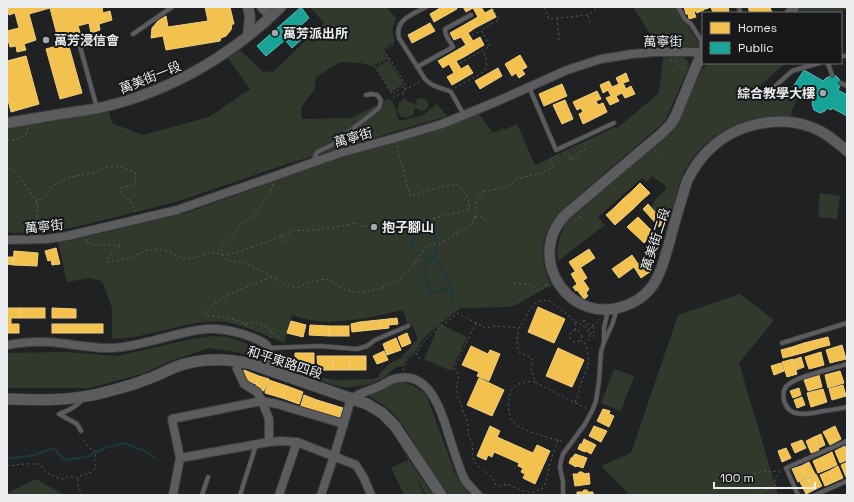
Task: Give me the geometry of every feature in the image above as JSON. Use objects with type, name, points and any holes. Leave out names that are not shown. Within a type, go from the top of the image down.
[{"type":"main road","name":"和平東路四段","points":[[7,399],[48,400],[85,396],[145,380],[185,364],[216,359],[240,362],[371,406],[382,413],[395,426],[441,495]]},
{"type":"street","points":[[248,7],[250,17],[248,36]]},
{"type":"street","points":[[262,7],[271,16]]},
{"type":"street","name":"萬美街一段","points":[[7,123],[97,109],[165,87],[179,81],[208,64],[248,36],[281,7]]},
{"type":"street","name":"萬寧街","points":[[7,240],[47,239],[67,236],[177,210],[355,149],[442,124],[567,70],[601,59],[657,52],[702,52]]},
{"type":"street","points":[[613,309],[596,310],[588,307],[565,293],[559,286],[554,277],[550,249],[554,231],[559,222],[566,215],[671,124],[676,116],[702,54]]},
{"type":"street","name":"萬美街二段","points":[[613,309],[632,303],[643,296],[654,283],[664,257],[687,181],[701,158],[721,139],[749,126],[777,122],[793,123],[820,131],[847,151]]},
{"type":"street","points":[[7,345],[42,342],[94,348],[113,348],[133,346],[206,329],[223,330],[237,332],[264,343],[268,348],[264,369]]},
{"type":"street","points":[[240,362],[237,369],[244,384],[257,392],[269,419],[269,442]]},
{"type":"street","points":[[321,495],[351,399],[359,394],[377,388],[400,377],[418,381],[432,394],[443,416],[462,474],[466,482],[478,495]]},
{"type":"street","points":[[173,495],[180,458],[172,419],[262,401],[344,424]]},
{"type":"street","points":[[180,458],[269,442],[297,442],[356,465],[364,478],[370,495]]},
{"type":"street","points":[[279,495],[297,442]]},
{"type":"lane","points":[[133,34],[172,7]]},
{"type":"lane","points":[[426,7],[409,16],[400,24],[398,33],[417,67],[429,84],[450,91],[464,115]]},
{"type":"lane","points":[[678,7],[702,41]]},
{"type":"lane","points":[[417,67],[453,47],[446,35],[445,30],[470,15]]},
{"type":"lane","points":[[79,43],[97,109]]},
{"type":"lane","points":[[771,90],[792,71],[816,64]]},
{"type":"lane","points":[[828,64],[832,75]]},
{"type":"lane","points":[[841,83],[847,86]]},
{"type":"lane","points":[[529,87],[556,150],[614,123]]},
{"type":"lane","points":[[312,163],[317,152],[332,144],[379,108],[380,100],[377,95],[366,95]]},
{"type":"lane","points":[[604,342],[604,328],[613,309]]},
{"type":"lane","points":[[563,494],[563,482],[560,467],[563,454],[585,424],[592,411],[598,393],[601,352],[612,325],[613,309]]},
{"type":"lane","points":[[782,343],[847,323]]},
{"type":"lane","points":[[268,348],[320,346],[357,349],[367,346],[375,340],[408,326]]},
{"type":"lane","points":[[847,364],[816,373],[790,383],[784,390],[783,395],[788,408],[796,414],[809,414],[847,407]]},
{"type":"lane","points":[[80,430],[77,424],[59,414],[78,405],[85,396]]},
{"type":"lane","points":[[798,495],[786,468],[847,442]]},
{"type":"lane","points":[[240,495],[256,444]]},
{"type":"lane","points":[[202,495],[208,477]]},
{"type":"lane","points":[[815,495],[847,481]]},
{"type":"path","points":[[472,35],[499,20],[492,7]]},
{"type":"path","points":[[544,7],[548,18],[588,15],[598,7]]},
{"type":"path","points":[[588,15],[591,25]]},
{"type":"path","points":[[556,18],[559,40]]},
{"type":"path","points":[[460,63],[490,46],[481,30]]},
{"type":"path","points":[[389,58],[375,67],[392,94],[406,85],[384,50],[401,40]]},
{"type":"path","points":[[450,91],[485,71],[487,63],[485,55],[482,51]]},
{"type":"path","points":[[670,52],[670,61],[677,62],[685,69],[696,68]]},
{"type":"path","points":[[393,98],[425,79]]},
{"type":"path","points":[[402,92],[404,100]]},
{"type":"path","points":[[7,140],[18,139],[20,136],[27,133],[28,127]]},
{"type":"path","points":[[222,255],[236,253],[294,230],[315,230],[355,223],[365,226],[388,225],[399,228],[470,209],[469,198],[464,190],[456,184],[410,196],[395,138]]},
{"type":"path","points":[[83,239],[88,240],[86,243],[91,243],[91,245],[121,245],[113,252],[107,262],[125,259],[148,250],[164,250],[188,259],[215,252],[222,255],[225,259],[244,263],[261,270],[270,277],[291,287],[299,288],[313,281],[326,279],[343,289],[355,292],[368,292],[381,288],[399,279],[414,265],[426,246],[437,245],[473,223],[477,199],[483,192],[506,187],[516,179],[542,173],[553,167],[549,160],[564,153],[571,159],[580,151],[587,148]]},
{"type":"path","points":[[36,200],[42,199],[52,186],[70,177],[93,173],[108,167],[119,166],[135,172],[136,181],[130,186],[121,188],[120,190],[124,196],[131,201],[136,213]]},
{"type":"path","points":[[7,167],[18,175],[36,200],[38,207],[37,217],[29,225],[26,234]]},
{"type":"path","points":[[222,255],[222,246],[239,226],[254,214],[270,195],[274,185],[272,177]]},
{"type":"path","points":[[475,218],[482,217],[487,220]]},
{"type":"path","points":[[280,236],[286,242]]},
{"type":"path","points":[[270,277],[238,290],[217,302],[207,309],[205,313],[207,316],[222,316],[246,324],[256,322],[260,323],[278,337]]},
{"type":"path","points":[[514,283],[532,285],[539,290],[545,285],[559,286]]},
{"type":"path","points":[[535,382],[531,369],[532,358],[520,353],[517,342],[519,328],[526,313],[531,307],[541,301],[546,300],[554,303],[572,317],[575,330]]},
{"type":"path","points":[[400,377],[408,358],[419,350],[430,335],[457,312],[486,328],[496,326],[519,328]]},
{"type":"path","points":[[584,320],[592,326],[595,336],[592,336],[588,328],[583,322],[584,320]]},
{"type":"path","points":[[574,322],[580,323],[588,328],[590,338],[585,343]]},
{"type":"path","points":[[476,323],[454,368],[459,376],[456,388],[468,424],[468,434],[473,446],[472,454],[474,462],[493,478],[495,484],[500,486],[508,484],[517,489],[531,493],[543,488],[558,440]]},
{"type":"path","points":[[244,328],[246,324]]},
{"type":"path","points":[[592,326],[596,324]]},
{"type":"path","points":[[575,330],[573,330],[570,334],[571,341],[576,342],[581,340]]},
{"type":"path","points":[[575,330],[581,332],[581,340]]},
{"type":"path","points":[[270,339],[272,331]]},
{"type":"path","points":[[575,402],[588,367],[589,358],[585,343],[581,340]]},
{"type":"path","points":[[415,353],[420,359]]},
{"type":"path","points":[[570,444],[522,429],[514,423],[509,412],[508,400],[514,387],[525,381],[535,382],[592,411]]},
{"type":"path","points":[[7,466],[39,464],[49,474],[58,478],[63,479],[70,476],[78,478],[92,472],[96,467],[94,461],[96,454],[94,450],[88,447],[83,439]]},
{"type":"path","points":[[735,479],[765,471],[772,472],[780,470],[780,473],[774,480],[776,484],[775,486],[757,495]]},
{"type":"path","points":[[78,478],[78,485],[82,495]]},
{"type":"green space","points":[[310,7],[386,7],[396,18],[392,31],[395,42],[383,49],[388,58],[373,66],[361,63],[340,62],[316,77],[315,88],[301,108],[302,119],[351,118],[389,99],[394,104],[399,121],[422,116],[437,104],[447,116],[290,163],[176,202],[76,227],[15,233],[7,232],[7,129],[109,112],[112,123],[143,135],[209,117],[250,89],[228,58],[240,50],[263,72],[274,71],[324,23]]},
{"type":"green space","points":[[633,7],[675,7],[701,46],[682,48],[658,46]]},
{"type":"green space","points":[[801,7],[847,7],[847,11],[845,9],[841,12],[798,12]]},
{"type":"green space","points":[[682,56],[688,61],[689,67],[663,123],[564,208],[550,225],[546,235],[543,255],[544,265],[551,286],[520,303],[509,307],[461,308],[440,324],[467,337],[451,371],[424,359],[439,325],[420,343],[417,350],[407,357],[403,366],[396,367],[385,377],[371,384],[346,388],[312,378],[313,375],[334,380],[372,379],[379,377],[379,374],[390,363],[401,358],[418,338],[412,325],[408,326],[403,310],[369,318],[333,322],[303,319],[292,315],[284,343],[244,327],[220,322],[197,323],[135,337],[112,339],[112,308],[102,281],[90,278],[67,282],[58,242],[186,213],[329,162],[426,134],[479,114],[493,133],[517,124],[535,165],[615,127],[616,129],[659,93],[663,57]]},
{"type":"green space","points":[[389,60],[404,84],[391,92],[376,68]]},
{"type":"green space","points":[[708,64],[784,64],[748,97],[798,97],[791,116],[770,116],[750,120],[737,124],[714,137],[695,156],[687,167],[678,187],[671,211],[663,219],[652,207],[653,202],[665,190],[666,186],[652,176],[646,182],[642,178],[598,217],[605,225],[558,261],[559,241],[566,222],[673,131],[703,68]]},
{"type":"green space","points":[[421,98],[427,100],[427,109],[421,111],[415,108],[413,115],[406,118],[400,116],[397,110],[399,103],[405,100],[415,105],[417,99]]},
{"type":"green space","points":[[820,193],[840,196],[837,219],[818,217]]},
{"type":"green space","points":[[740,294],[774,320],[739,363],[778,495],[630,495],[601,466],[631,453],[678,315]]},
{"type":"green space","points":[[214,336],[228,337],[253,346],[255,349],[254,352],[252,356],[209,348],[171,361],[145,373],[90,388],[7,388],[7,353],[66,352],[117,356],[192,339]]},
{"type":"green space","points":[[614,369],[634,376],[621,411],[601,403]]},
{"type":"green space","points":[[400,382],[415,387],[422,391],[427,397],[455,473],[470,495],[449,495],[409,434],[393,413],[369,397],[370,395]]},
{"type":"green space","points":[[400,446],[433,495],[426,495],[414,472],[424,495],[404,495],[391,468],[408,460]]},
{"type":"green space","points":[[36,479],[62,495],[7,495],[7,493]]},
{"type":"building: Homes","points":[[7,7],[102,7],[103,13],[110,11],[112,20],[99,24],[100,30],[91,33],[89,23],[78,26],[81,35],[72,37],[71,32],[57,35],[50,8],[29,14],[36,40],[24,44],[26,50],[17,52],[16,46],[10,47],[7,31],[19,28],[15,13],[9,15]]},
{"type":"building: Homes","points":[[205,7],[230,7],[234,24],[232,24],[231,30],[226,36],[221,38],[220,41],[166,50],[163,36],[151,38],[152,28],[158,21],[166,16],[168,27],[208,21]]},
{"type":"building: Homes","points":[[442,7],[456,7],[457,9],[434,22],[430,14]]},
{"type":"building: Homes","points":[[463,7],[481,7],[485,13],[492,9],[496,17],[475,28],[471,21],[478,17],[473,8],[466,12]]},
{"type":"building: Homes","points":[[684,7],[706,7],[706,9],[697,13],[696,11],[694,12],[696,17],[689,19]]},
{"type":"building: Homes","points":[[711,7],[728,7],[729,11],[728,12],[713,12]]},
{"type":"building: Homes","points":[[748,7],[770,7],[772,12],[750,12]]},
{"type":"building: Homes","points":[[471,21],[475,28],[468,33],[473,41],[480,37],[484,45],[464,57],[459,49],[466,45],[461,37],[454,40],[450,33]]},
{"type":"building: Homes","points":[[430,23],[435,31],[412,43],[408,35]]},
{"type":"building: Homes","points":[[68,43],[82,93],[60,99],[46,49]]},
{"type":"building: Homes","points":[[459,49],[464,57],[456,61],[461,69],[468,65],[473,73],[452,85],[447,77],[454,73],[449,64],[443,68],[438,61]]},
{"type":"building: Homes","points":[[520,55],[527,67],[522,70],[525,74],[519,78],[516,73],[512,76],[505,64]]},
{"type":"building: Homes","points":[[26,56],[39,104],[11,112],[7,96],[7,61]]},
{"type":"building: Homes","points":[[498,68],[502,76],[480,89],[475,81]]},
{"type":"building: Homes","points":[[626,73],[629,81],[623,83],[626,89],[631,86],[635,94],[625,98],[622,93],[616,96],[619,101],[610,105],[606,98],[611,96],[608,90],[603,93],[600,85],[609,81],[612,87],[619,84],[616,78]]},
{"type":"building: Homes","points":[[562,84],[567,96],[544,106],[539,94]]},
{"type":"building: Homes","points":[[597,91],[601,99],[596,101],[598,105],[603,103],[607,112],[583,124],[579,114],[583,112],[581,108],[577,110],[573,102]]},
{"type":"building: Homes","points":[[565,100],[573,119],[562,124],[553,105]]},
{"type":"building: Homes","points":[[640,183],[650,193],[641,201],[632,191]]},
{"type":"building: Homes","points":[[632,191],[641,201],[633,209],[623,199]]},
{"type":"building: Homes","points":[[623,199],[633,209],[624,217],[615,207]]},
{"type":"building: Homes","points":[[648,204],[664,222],[659,227],[643,209]]},
{"type":"building: Homes","points":[[615,207],[624,217],[615,225],[606,215]]},
{"type":"building: Homes","points":[[638,217],[654,233],[644,243],[627,227]]},
{"type":"building: Homes","points":[[56,248],[60,264],[52,265],[51,260],[48,261],[45,251]]},
{"type":"building: Homes","points":[[589,249],[595,258],[575,271],[569,262]]},
{"type":"building: Homes","points":[[14,251],[38,253],[37,266],[13,265]]},
{"type":"building: Homes","points":[[632,255],[638,264],[619,278],[612,269]]},
{"type":"building: Homes","points":[[7,257],[13,257],[13,265],[7,264]]},
{"type":"building: Homes","points":[[644,260],[651,271],[641,278],[634,267]]},
{"type":"building: Homes","points":[[581,268],[587,278],[577,284],[571,274]]},
{"type":"building: Homes","points":[[583,280],[589,289],[586,293],[588,296],[584,299],[573,287]]},
{"type":"building: Homes","points":[[538,307],[565,319],[554,343],[528,332]]},
{"type":"building: Homes","points":[[7,308],[20,308],[20,318],[11,318],[11,324],[19,324],[19,333],[7,333]]},
{"type":"building: Homes","points":[[20,308],[45,308],[45,318],[20,318]]},
{"type":"building: Homes","points":[[52,308],[76,309],[76,318],[52,318]]},
{"type":"building: Homes","points":[[397,318],[398,324],[389,325],[388,319]]},
{"type":"building: Homes","points":[[388,319],[389,328],[380,329],[379,320]]},
{"type":"building: Homes","points":[[379,320],[380,329],[371,330],[369,321]]},
{"type":"building: Homes","points":[[291,321],[306,325],[303,337],[287,333]]},
{"type":"building: Homes","points":[[369,321],[371,330],[361,331],[360,322]]},
{"type":"building: Homes","points":[[360,322],[361,331],[352,332],[351,324]]},
{"type":"building: Homes","points":[[52,324],[103,324],[103,333],[52,333]]},
{"type":"building: Homes","points":[[310,325],[329,326],[329,336],[309,335]]},
{"type":"building: Homes","points":[[329,326],[349,326],[349,336],[329,336]]},
{"type":"building: Homes","points":[[407,333],[411,343],[402,347],[398,337]]},
{"type":"building: Homes","points":[[828,337],[830,345],[818,348],[816,340]]},
{"type":"building: Homes","points":[[396,338],[401,350],[387,355],[383,344]]},
{"type":"building: Homes","points":[[816,340],[818,348],[806,352],[804,343]]},
{"type":"building: Homes","points":[[804,343],[806,352],[795,355],[792,347]]},
{"type":"building: Homes","points":[[842,345],[846,359],[830,363],[826,350]]},
{"type":"building: Homes","points":[[471,346],[488,354],[490,350],[500,354],[489,381],[477,376],[479,372],[462,365]]},
{"type":"building: Homes","points":[[792,347],[795,355],[783,358],[781,350]]},
{"type":"building: Homes","points":[[558,348],[584,360],[572,387],[546,376]]},
{"type":"building: Homes","points":[[384,351],[388,360],[377,364],[373,356]]},
{"type":"building: Homes","points":[[821,352],[824,365],[809,369],[805,357]]},
{"type":"building: Homes","points":[[295,353],[314,353],[314,365],[295,365]]},
{"type":"building: Homes","points":[[317,356],[333,356],[333,370],[318,370]]},
{"type":"building: Homes","points":[[333,356],[350,356],[349,370],[333,370]]},
{"type":"building: Homes","points":[[350,356],[366,356],[366,370],[349,370]]},
{"type":"building: Homes","points":[[801,357],[804,367],[796,370],[793,360]]},
{"type":"building: Homes","points":[[793,359],[797,374],[787,377],[782,362]]},
{"type":"building: Homes","points":[[781,363],[784,371],[774,375],[771,366]]},
{"type":"building: Homes","points":[[244,370],[259,376],[256,384],[247,381],[243,375]]},
{"type":"building: Homes","points":[[840,371],[844,383],[828,388],[825,375]]},
{"type":"building: Homes","points":[[819,375],[822,387],[808,391],[804,380]]},
{"type":"building: Homes","points":[[259,376],[269,379],[264,391],[255,388]]},
{"type":"building: Homes","points":[[479,378],[504,390],[492,416],[467,405]]},
{"type":"building: Homes","points":[[269,380],[287,386],[282,398],[265,393]]},
{"type":"building: Homes","points":[[843,385],[846,396],[832,400],[829,389]]},
{"type":"building: Homes","points":[[287,386],[303,392],[299,404],[282,398]]},
{"type":"building: Homes","points":[[799,388],[801,395],[793,398],[790,391]]},
{"type":"building: Homes","points":[[823,389],[827,402],[811,407],[807,393]]},
{"type":"building: Homes","points":[[304,395],[317,400],[313,412],[300,408]]},
{"type":"building: Homes","points":[[802,397],[805,405],[797,408],[794,400]]},
{"type":"building: Homes","points":[[317,400],[330,404],[326,416],[313,412]]},
{"type":"building: Homes","points":[[330,404],[343,408],[339,420],[326,416]]},
{"type":"building: Homes","points":[[603,409],[610,411],[609,414],[614,416],[609,427],[597,421]]},
{"type":"building: Homes","points":[[490,426],[500,431],[497,437],[533,453],[537,445],[550,451],[535,484],[523,478],[525,474],[521,472],[523,468],[518,466],[519,463],[494,452],[492,457],[488,455],[486,460],[477,456]]},
{"type":"building: Homes","points":[[594,426],[607,431],[601,442],[589,436]]},
{"type":"building: Homes","points":[[835,426],[841,439],[830,445],[823,432]]},
{"type":"building: Homes","points":[[821,434],[825,445],[819,448],[814,437]]},
{"type":"building: Homes","points":[[814,437],[819,450],[811,453],[806,441]]},
{"type":"building: Homes","points":[[584,439],[596,445],[591,454],[578,449]]},
{"type":"building: Homes","points":[[802,440],[806,448],[795,453],[791,444]]},
{"type":"building: Homes","points":[[845,446],[847,451],[847,460],[840,463],[835,451]]},
{"type":"building: Homes","points":[[786,448],[791,458],[782,462],[778,451]]},
{"type":"building: Homes","points":[[832,452],[837,465],[828,469],[822,457]]},
{"type":"building: Homes","points":[[575,454],[587,458],[583,468],[576,467],[569,463]]},
{"type":"building: Homes","points":[[822,457],[828,469],[818,473],[813,461]]},
{"type":"building: Homes","points":[[809,462],[815,474],[806,478],[801,466]]},
{"type":"building: Homes","points":[[847,462],[847,476],[846,477],[841,465]]},
{"type":"building: Homes","points":[[801,466],[806,478],[798,482],[792,469]]},
{"type":"building: Homes","points":[[838,466],[843,478],[834,482],[829,471]]},
{"type":"building: Homes","points":[[829,471],[834,482],[825,486],[820,475]]},
{"type":"building: Homes","points":[[579,472],[585,474],[589,473],[590,484],[575,486],[573,474],[578,474]]},
{"type":"building: Homes","points":[[816,474],[822,486],[814,490],[808,478]]},
{"type":"building: Homes","points":[[808,478],[814,490],[806,494],[800,482]]},
{"type":"building: Homes","points":[[584,490],[593,492],[593,495],[577,495],[577,492],[582,492]]},
{"type":"building: Public","points":[[301,7],[309,18],[296,30],[303,38],[292,48],[285,40],[266,56],[257,46]]},
{"type":"building: Public","name":"綜合教學大樓","points":[[804,70],[823,81],[833,75],[839,79],[841,83],[838,90],[847,95],[847,116],[832,108],[831,110],[827,108],[825,111],[820,113],[814,110],[812,104],[813,100],[809,98],[811,96],[793,87]]},
{"type":"waterway","points":[[422,229],[413,241],[411,249],[422,255],[426,262]]},
{"type":"waterway","points":[[434,234],[436,243],[435,256]]},
{"type":"waterway","points":[[451,291],[446,290],[429,293],[425,265],[430,257],[435,256],[444,271],[451,287],[453,303]]},
{"type":"waterway","points":[[7,458],[34,455],[54,448],[64,460],[87,457],[105,448],[124,443],[145,451],[156,459]]},
{"type":"place","name":"萬芳派出所","points":[[275,33]]},
{"type":"place","name":"萬芳浸信會","points":[[46,40]]},
{"type":"place","name":"綜合教學大樓","points":[[823,93]]},
{"type":"place","name":"抱子腳山","points":[[374,227]]}]
